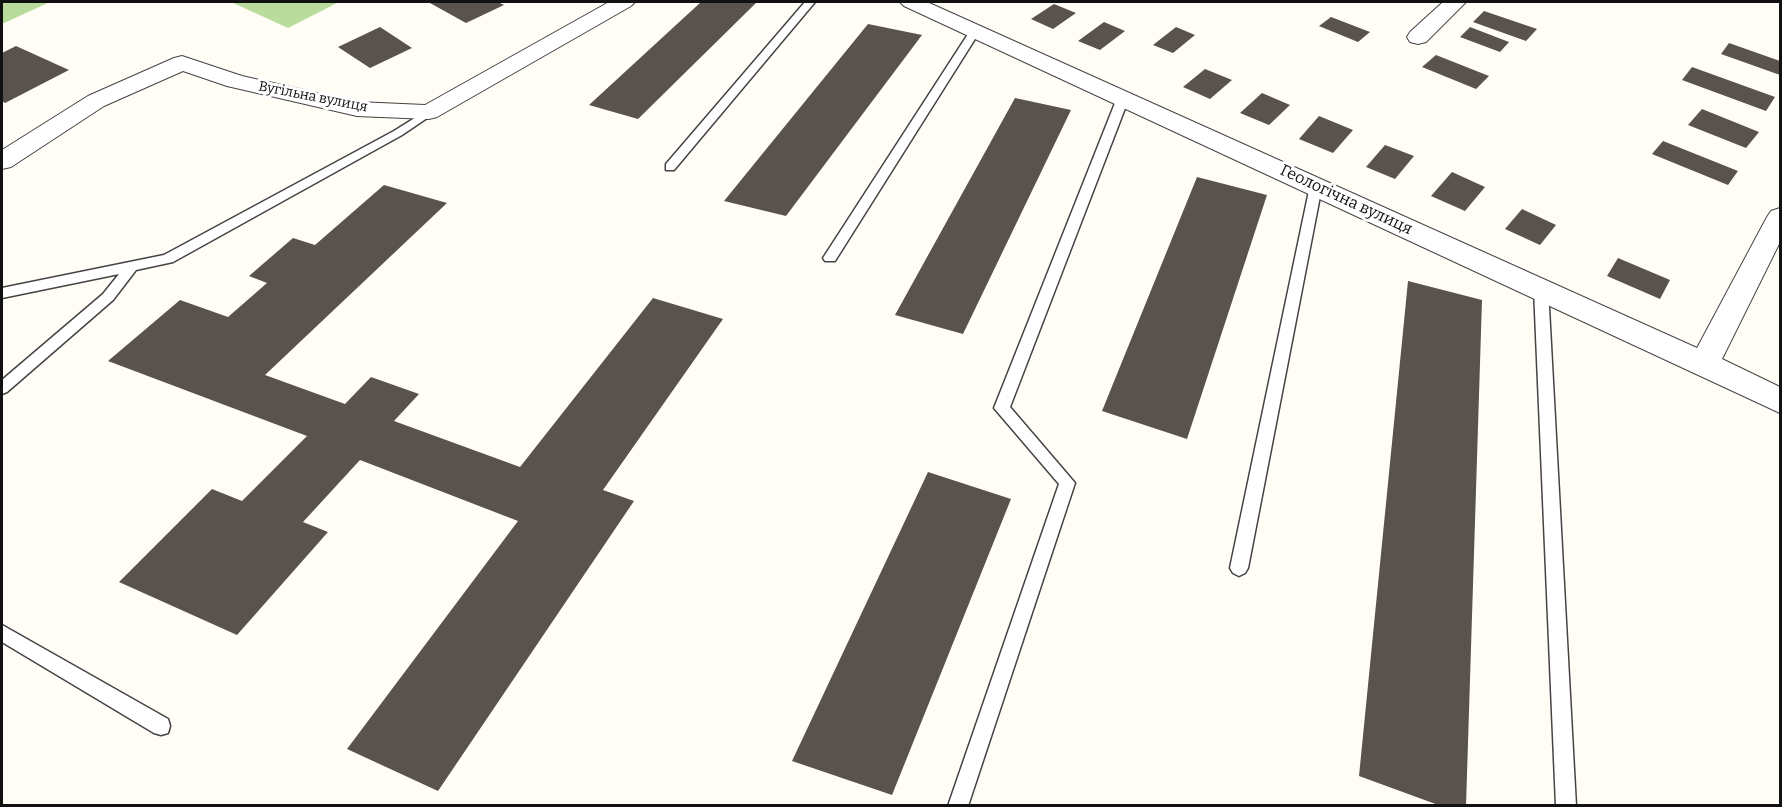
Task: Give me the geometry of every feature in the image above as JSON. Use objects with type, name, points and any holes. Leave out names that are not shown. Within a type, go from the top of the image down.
[{"type":"street","points":[[429,112],[624,2]]},
{"type":"street","name":"Геологічна вулиця","points":[[911,2],[1704,364],[1780,401]]},
{"type":"street","points":[[1418,37],[1455,2]]},
{"type":"street","name":"Вугільна вулиця","points":[[2,161],[96,101],[182,63],[235,81],[357,109],[429,112]]},
{"type":"street","points":[[1704,364],[1780,217]]},
{"type":"lane","points":[[670,167],[810,2]]},
{"type":"lane","points":[[830,258],[975,31]]},
{"type":"lane","points":[[958,806],[1067,483],[1002,408],[1122,98]]},
{"type":"lane","points":[[2,294],[168,259],[398,133],[429,112]]},
{"type":"lane","points":[[1239,568],[1316,186]]},
{"type":"lane","points":[[2,388],[108,297],[131,267]]},
{"type":"lane","points":[[1540,290],[1566,806]]},
{"type":"lane","points":[[2,633],[161,726]]},
{"type":"green space","points":[[2,2],[50,2],[2,24]]},
{"type":"green space","points":[[231,2],[339,2],[288,28]]},
{"type":"building","points":[[498,2],[504,5],[466,23],[430,3]]},
{"type":"building","points":[[701,2],[757,2],[638,119],[589,105]]},
{"type":"building","points":[[1054,4],[1076,13],[1053,29],[1031,19]]},
{"type":"building","points":[[1484,11],[1537,29],[1526,41],[1473,22]]},
{"type":"building","points":[[1331,17],[1370,32],[1358,42],[1319,26]]},
{"type":"building","points":[[1104,22],[1125,31],[1100,50],[1078,41]]},
{"type":"building","points":[[868,24],[922,35],[786,216],[724,201]]},
{"type":"building","points":[[380,27],[412,48],[370,68],[338,47]]},
{"type":"building","points":[[1176,27],[1195,35],[1173,53],[1153,45]]},
{"type":"building","points":[[1470,27],[1509,42],[1500,52],[1460,37]]},
{"type":"building","points":[[1729,43],[1780,61],[1780,75],[1721,54]]},
{"type":"building","points":[[16,46],[69,70],[5,103],[2,101],[2,53]]},
{"type":"building","points":[[1436,55],[1489,76],[1476,89],[1422,67]]},
{"type":"building","points":[[1692,67],[1775,97],[1766,111],[1682,80]]},
{"type":"building","points":[[1205,69],[1232,80],[1210,99],[1183,87]]},
{"type":"building","points":[[1262,93],[1290,105],[1269,125],[1240,113]]},
{"type":"building","points":[[1015,98],[1071,110],[963,334],[895,315]]},
{"type":"building","points":[[1702,109],[1759,132],[1746,148],[1688,125]]},
{"type":"building","points":[[1319,116],[1353,130],[1333,153],[1299,139]]},
{"type":"building","points":[[1663,141],[1738,171],[1728,185],[1652,154]]},
{"type":"building","points":[[1385,145],[1414,156],[1395,179],[1366,167]]},
{"type":"building","points":[[1452,172],[1485,187],[1465,211],[1431,196]]},
{"type":"building","points":[[1197,177],[1267,195],[1187,439],[1102,411]]},
{"type":"building","points":[[384,185],[447,203],[265,375],[345,404],[371,377],[419,394],[394,421],[520,467],[653,298],[723,319],[603,490],[634,501],[438,791],[347,749],[518,521],[360,460],[303,522],[328,532],[237,635],[119,582],[212,489],[242,501],[307,436],[108,361],[180,300],[228,317],[267,283],[249,276],[293,238],[315,245]]},
{"type":"building","points":[[1522,209],[1556,225],[1540,245],[1505,229]]},
{"type":"building","points":[[1618,258],[1670,280],[1660,299],[1607,276]]},
{"type":"building","points":[[1408,281],[1482,300],[1466,806],[1441,806],[1359,776]]},
{"type":"building","points":[[928,472],[1011,499],[892,795],[792,761]]}]
